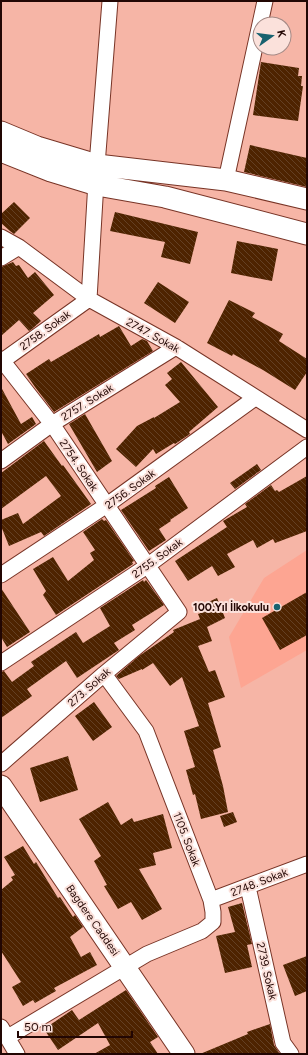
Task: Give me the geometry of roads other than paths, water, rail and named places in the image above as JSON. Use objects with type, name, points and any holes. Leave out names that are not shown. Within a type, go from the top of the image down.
[{"type":"main road","points":[[1,132],[97,175],[165,198],[307,234]]},
{"type":"main road","points":[[1,151],[51,171],[97,175],[226,180],[307,199]]},
{"type":"main road","name":"Bagdere Caddesi","points":[[1,786],[184,1054]]},
{"type":"street","points":[[89,299],[110,1]]},
{"type":"street","points":[[226,180],[265,1]]},
{"type":"street","name":"2747. Sokak","points":[[1,237],[19,247],[89,299],[176,347],[307,430]]},
{"type":"street","points":[[1,258],[19,247]]},
{"type":"street","name":"2758. Sokak","points":[[1,361],[89,299]]},
{"type":"street","name":"2757. Sokak","points":[[1,460],[52,424],[176,347]]},
{"type":"street","name":"2754. Sokak","points":[[1,361],[52,424],[179,612]]},
{"type":"street","name":"2756. Sokak","points":[[1,575],[107,506],[255,398]]},
{"type":"street","name":"2755. Sokak","points":[[1,663],[147,566],[307,447]]},
{"type":"street","name":"273. Sokak","points":[[1,764],[104,674],[179,612]]},
{"type":"street","name":"1105. Sokak","points":[[104,674],[146,731],[211,900],[213,912],[213,922],[202,931],[147,954],[126,968]]},
{"type":"street","name":"2748. Sokak","points":[[211,900],[307,864]]},
{"type":"street","name":"2739. Sokak","points":[[248,887],[284,1043],[291,1054]]},
{"type":"street","points":[[17,1054],[4,1032],[126,968]]},
{"type":"place","name":"100.Yıl İlkokulu","points":[[277,607]]}]
